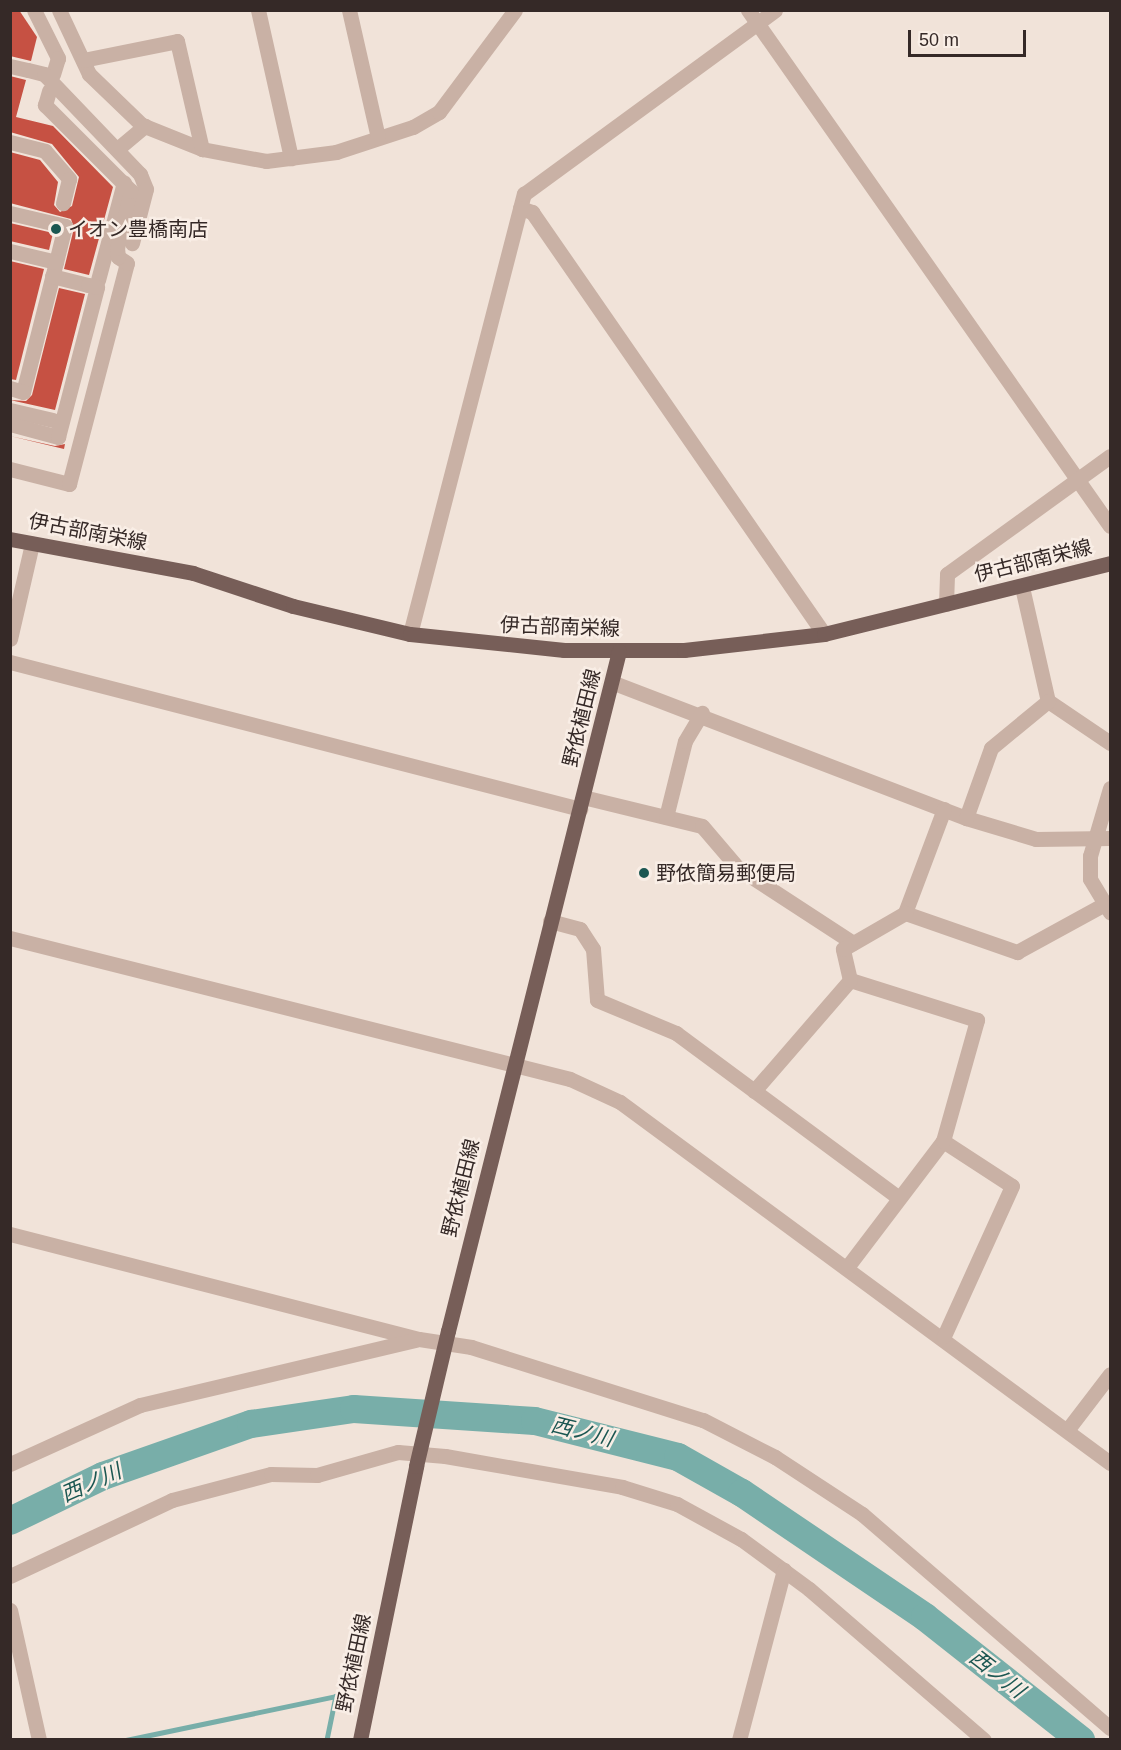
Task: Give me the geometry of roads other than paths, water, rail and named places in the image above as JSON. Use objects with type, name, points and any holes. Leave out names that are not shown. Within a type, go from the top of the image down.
[{"type":"main road","name":"伊古部南栄線","points":[[10,539],[193,573],[293,606],[410,633],[497,646],[619,651],[824,634],[1022,587],[1110,563]]},
{"type":"main road","name":"野依植田線","points":[[360,1740],[416,1466],[448,1331],[512,1066],[615,683],[619,651]]},
{"type":"street","points":[[34,10],[58,58],[54,74]]},
{"type":"street","points":[[58,10],[89,74],[145,126],[202,149],[266,160],[291,158],[378,138],[439,112],[515,10]]},
{"type":"street","points":[[258,10],[291,158]]},
{"type":"street","points":[[349,10],[378,138]]},
{"type":"street","points":[[410,633],[520,208],[532,183],[753,17],[775,10]]},
{"type":"street","points":[[753,17],[1110,526]]},
{"type":"street","points":[[83,60],[177,41],[202,149]]},
{"type":"street","points":[[10,66],[44,74],[140,174],[146,189],[127,263],[77,427],[69,484],[10,469]]},
{"type":"street","points":[[49,91],[45,105],[111,154],[131,196],[117,248],[118,257],[127,263]]},
{"type":"street","points":[[111,154],[145,126]]},
{"type":"street","points":[[10,142],[45,151],[69,179],[63,202]]},
{"type":"street","points":[[93,283],[124,182]]},
{"type":"street","points":[[520,208],[532,212],[824,634]]},
{"type":"street","points":[[10,213],[65,226],[23,392],[10,388]]},
{"type":"street","points":[[10,250],[93,283],[97,287],[58,436],[10,424]]},
{"type":"street","points":[[10,410],[53,420]]},
{"type":"street","points":[[946,604],[947,574],[1110,456]]},
{"type":"street","points":[[10,639],[32,544]]},
{"type":"street","points":[[1022,587],[1048,701],[1110,743]]},
{"type":"street","points":[[10,662],[582,803],[666,817],[702,826],[738,868],[853,943]]},
{"type":"street","points":[[615,683],[702,713],[966,818],[1036,839],[1103,838]]},
{"type":"street","points":[[966,818],[990,748],[1048,701]]},
{"type":"street","points":[[666,817],[685,741],[702,713]]},
{"type":"street","points":[[905,913],[1017,952],[1107,908],[1090,879],[1103,838],[1110,789]]},
{"type":"street","points":[[850,980],[843,949],[905,913],[944,809]]},
{"type":"street","points":[[550,921],[580,929],[593,949],[597,1000],[676,1034],[899,1198]]},
{"type":"street","points":[[10,938],[570,1079],[620,1102],[944,1336],[1110,1463]]},
{"type":"street","points":[[754,1091],[850,980]]},
{"type":"street","points":[[848,1266],[943,1141],[977,1020],[850,980]]},
{"type":"street","points":[[943,1141],[1012,1186],[944,1336]]},
{"type":"street","points":[[10,1234],[418,1339],[471,1347],[703,1420],[775,1457],[862,1514],[1110,1728],[1101,1740]]},
{"type":"street","points":[[10,1464],[140,1405],[418,1339]]},
{"type":"street","points":[[1068,1429],[1110,1374]]},
{"type":"street","points":[[10,1576],[172,1500],[271,1474],[317,1475],[398,1452],[445,1456],[656,1497],[741,1539],[784,1570],[984,1740]]},
{"type":"street","points":[[739,1740],[784,1570]]},
{"type":"street","points":[[10,1610],[39,1740]]},
{"type":"waterway","name":"西ノ川","points":[[10,1521],[103,1476],[251,1424],[354,1409],[535,1421],[678,1457],[742,1493],[925,1617],[1081,1740]]},
{"type":"waterway","points":[[126,1740],[336,1696],[327,1740]]},
{"type":"place","name":"イオン豊橋南店","points":[[56,229]]},
{"type":"place","name":"野依簡易郵便局","points":[[644,873]]}]
